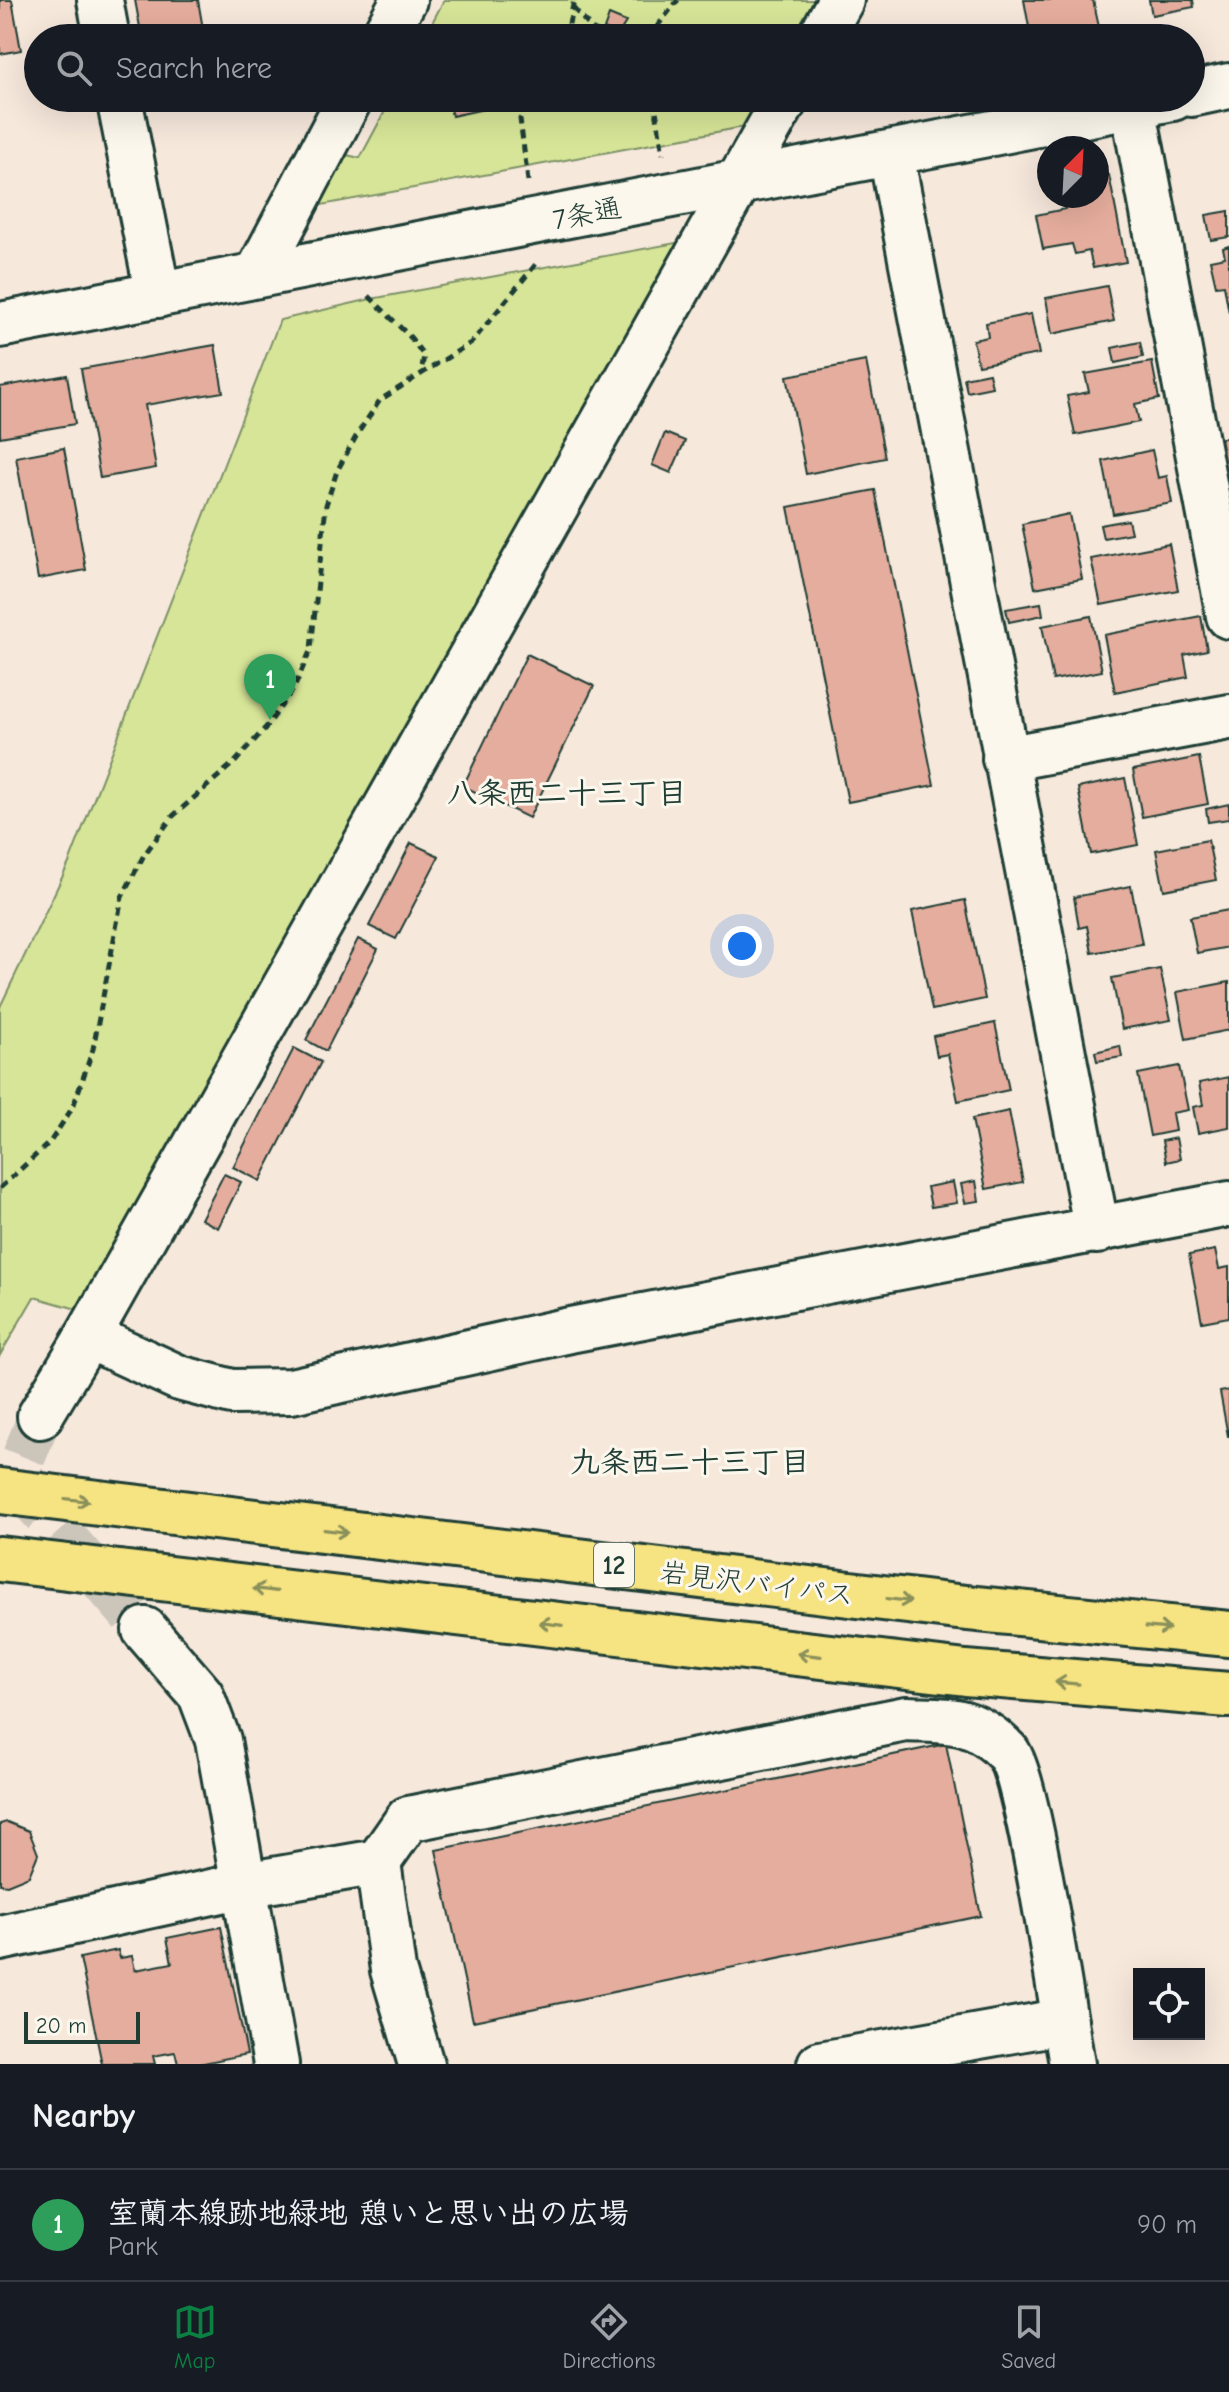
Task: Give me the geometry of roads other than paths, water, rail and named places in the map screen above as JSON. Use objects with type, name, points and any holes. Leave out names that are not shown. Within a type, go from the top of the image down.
[{"type":"highway","name":"岩見沢バイパス","points":[[0,1491],[941,1605],[1229,1634]]},
{"type":"highway","points":[[0,1559],[966,1673],[1229,1695]]},
{"type":"street","points":[[100,0],[104,24]]},
{"type":"street","points":[[391,24],[404,0]]},
{"type":"street","points":[[828,24],[841,0]]},
{"type":"street","points":[[1205,91],[1229,86]]},
{"type":"street","points":[[122,112],[158,295]]},
{"type":"street","points":[[257,275],[343,112]]},
{"type":"street","points":[[40,1416],[778,112]]},
{"type":"street","name":"7条通","points":[[0,325],[1103,112]]},
{"type":"street","points":[[1154,112],[1229,616]]},
{"type":"street","points":[[891,154],[1097,1231]]},
{"type":"street","points":[[1005,759],[1229,717]]},
{"type":"street","points":[[88,1336],[179,1378],[232,1392],[291,1391],[570,1330],[1229,1204]]},
{"type":"street","points":[[145,1630],[201,1695],[218,1740],[276,2064]]},
{"type":"street","points":[[421,2064],[393,1970],[378,1862],[408,1819],[906,1719],[966,1721],[1010,1754],[1027,1814],[1072,2064]]},
{"type":"street","points":[[0,1938],[244,1885],[378,1862]]},
{"type":"street","points":[[820,2064],[1065,2021]]},
{"type":"tunnel","points":[[40,1416],[19,1469],[33,1501],[145,1630]]},
{"type":"place","name":"室蘭本線跡地緑地 憩いと思い出の広場","points":[[270,720]]},
{"type":"district","name":"八条西二十三丁目","points":[[567,793]]},
{"type":"district","name":"九条西二十三丁目","points":[[690,1462]]}]
